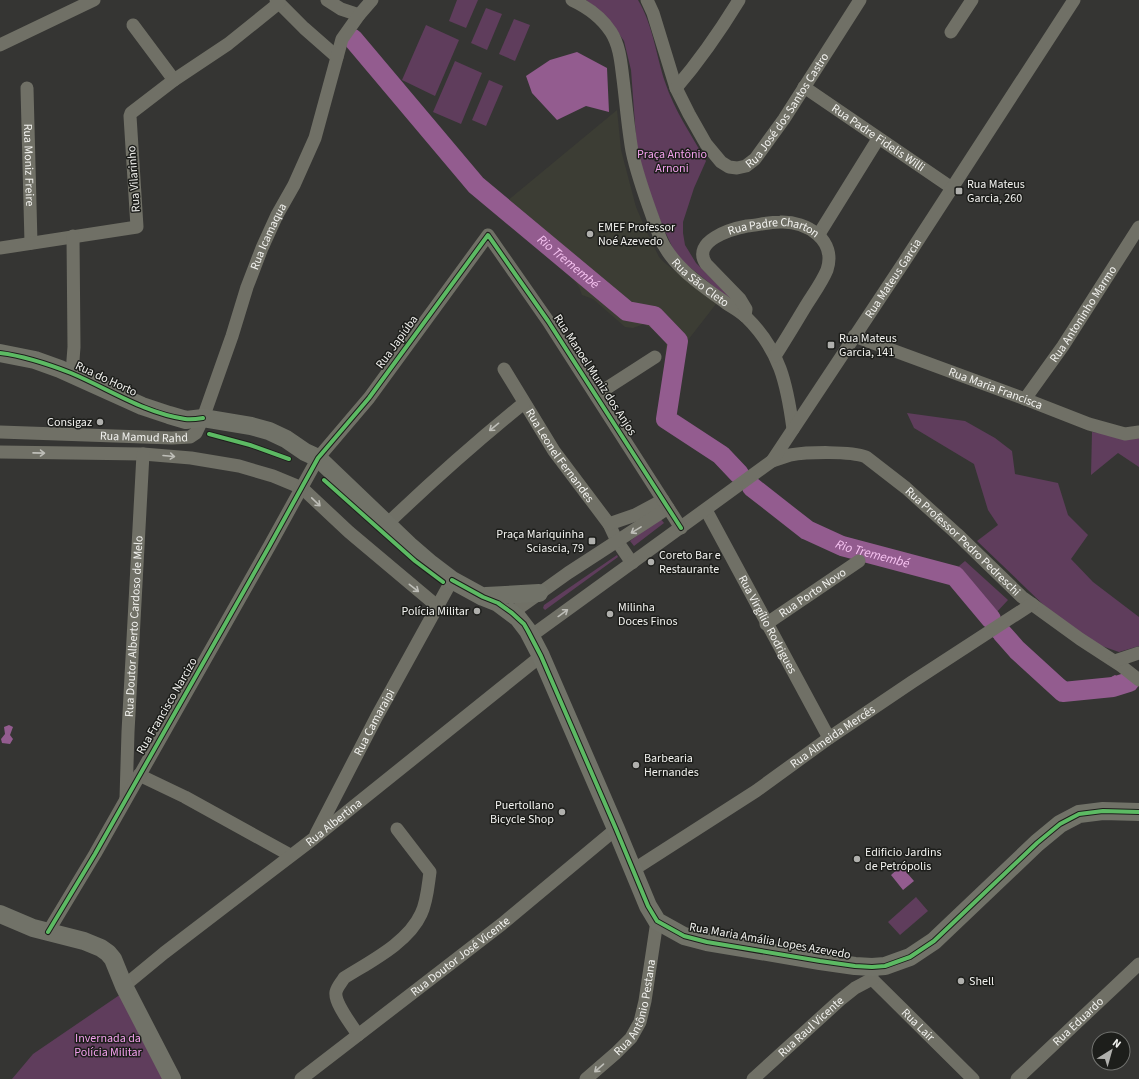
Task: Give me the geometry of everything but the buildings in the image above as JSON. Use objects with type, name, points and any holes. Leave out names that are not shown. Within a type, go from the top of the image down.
[{"type":"main road","name":"Rua do Horto","points":[[0,353],[35,360],[72,373],[142,406],[186,420],[203,418]]},
{"type":"main road","name":"Rua Mamud Rahd","points":[[203,418],[251,426],[269,431],[318,458],[431,564],[452,580],[483,597],[498,603],[512,613],[524,624],[531,636]]},
{"type":"main road","points":[[483,597],[539,593]]},
{"type":"main road","points":[[531,636],[616,829],[648,906],[657,921]]},
{"type":"main road","name":"Rua Maria Amália Lopes Azevedo","points":[[657,921],[684,936],[707,942],[827,962],[872,973],[885,966],[910,957],[934,940],[1037,843],[1060,824],[1079,814],[1102,811],[1139,812]]},
{"type":"main road","points":[[0,914],[33,928],[101,948],[108,953],[113,959],[124,986],[172,1079]]},
{"type":"street","points":[[0,45],[94,0]]},
{"type":"street","points":[[327,0],[341,9],[359,15]]},
{"type":"street","name":"Rua Icamaqua","points":[[203,418],[232,336],[247,287],[262,248],[277,215],[294,185],[315,138],[342,39],[372,0]]},
{"type":"street","name":"Rua São Cleto","points":[[572,0],[590,11],[602,21],[617,44],[621,63],[632,150],[642,191],[661,241],[672,258],[693,278],[745,316],[763,337],[775,356],[785,383],[789,397],[793,429]]},
{"type":"street","name":"Rua José dos Santos Castro","points":[[647,0],[653,12],[676,88],[689,114],[706,144],[721,162],[729,167],[737,168],[746,166],[755,159],[804,87],[860,0]]},
{"type":"street","points":[[676,88],[696,65],[739,0]]},
{"type":"street","points":[[951,32],[972,0]]},
{"type":"street","name":"Rua Mateus Garcia","points":[[531,636],[682,528],[772,461],[1074,0]]},
{"type":"street","points":[[277,1],[337,58]]},
{"type":"street","name":"Rua Vilarinho","points":[[73,236],[137,227],[130,116],[133,110],[174,80],[228,44],[277,1]]},
{"type":"street","points":[[133,25],[174,80]]},
{"type":"street","name":"Rua Padre Fidelis Willi","points":[[804,87],[878,139],[952,188]]},
{"type":"street","name":"Rua Moniz Freire","points":[[27,88],[31,242]]},
{"type":"street","points":[[819,234],[878,139]]},
{"type":"street","name":"Rua Padre Charton","points":[[745,316],[744,305],[740,299],[703,259],[702,253],[707,244],[712,239],[725,232],[739,228],[780,222],[802,225],[819,234],[828,253],[829,260],[827,269],[821,283],[775,356]]},
{"type":"street","name":"Rua Antoninho Marmo","points":[[1025,399],[1063,346],[1139,227]]},
{"type":"street","name":"Rua Manoel Muniz dos Anjos","points":[[488,235],[548,321],[682,528]]},
{"type":"street","name":"Rua Japiúba","points":[[318,458],[369,398],[488,235]]},
{"type":"street","points":[[0,248],[73,236],[74,347],[72,373]]},
{"type":"street","name":"Rua Maria Francisca","points":[[854,336],[1089,424],[1125,434],[1139,432]]},
{"type":"street","points":[[596,395],[655,357]]},
{"type":"street","name":"Rua Leonel Fernandes","points":[[504,369],[554,451],[609,524],[617,541],[632,563]]},
{"type":"street","points":[[387,524],[459,457],[524,403]]},
{"type":"street","name":"Rua Mamud Rahd","points":[[0,432],[172,438],[190,436],[196,433],[203,418]]},
{"type":"street","name":"Rua Mamud Rahd","points":[[0,452],[143,454],[191,458],[238,466],[273,476],[302,488],[349,532],[437,606]]},
{"type":"street","name":"Rua Professor Pedro Pedreschi","points":[[772,461],[790,455],[822,453],[859,454],[866,457],[906,488],[1022,596],[1080,639],[1115,661],[1139,680]]},
{"type":"street","name":"Rua Doutor Alberto Cardoso de Melo","points":[[126,800],[128,732],[143,454]]},
{"type":"street","points":[[302,488],[318,458]]},
{"type":"street","name":"Rua Francisco Narcizo","points":[[48,932],[126,800],[302,488]]},
{"type":"street","points":[[609,524],[666,504]]},
{"type":"street","points":[[512,613],[539,593],[617,541],[666,504]]},
{"type":"street","name":"Rua Virgílio Rodrigues","points":[[706,510],[766,624],[829,738]]},
{"type":"street","name":"Rua Porto Novo","points":[[766,624],[858,561]]},
{"type":"street","points":[[437,606],[452,580]]},
{"type":"street","name":"Rua Almeida Mercês","points":[[633,870],[756,791],[829,738],[1032,604]]},
{"type":"street","name":"Rua Camaraipi","points":[[313,839],[377,716],[437,606]]},
{"type":"street","points":[[1115,661],[1139,653]]},
{"type":"street","name":"Rua Albertina","points":[[124,986],[290,855],[313,839],[541,656]]},
{"type":"street","points":[[140,775],[185,797],[290,855]]},
{"type":"street","points":[[358,1035],[339,1004],[336,994],[339,986],[344,978],[394,946],[414,928],[422,914],[427,895],[430,872],[397,829]]},
{"type":"street","name":"Rua Doutor José Vicente","points":[[301,1079],[502,924],[616,829]]},
{"type":"street","name":"Rua Antônio Pestana","points":[[586,1079],[631,1038],[640,1022],[645,1002],[657,921]]},
{"type":"street","name":"Rua Eduardo","points":[[1017,1079],[1139,964]]},
{"type":"street","name":"Rua Raul Vicente","points":[[753,1079],[872,973]]},
{"type":"street","name":"Rua Lair","points":[[872,973],[973,1079]]},
{"type":"shaded area","points":[[577,52],[607,68],[609,112],[586,106],[557,120],[532,93],[526,76],[550,60]]},
{"type":"shaded area","name":"EMEF Professor Noé Azevedo","points":[[617,110],[621,150],[636,207],[659,257],[716,304],[674,358],[665,359],[665,337],[644,324],[633,328],[625,327],[593,299],[582,295],[579,287],[558,260],[530,233],[496,209],[505,200],[507,201]]},
{"type":"shaded area","points":[[1000,632],[1074,687],[1100,683],[1115,675],[1129,684],[1116,688],[1072,693],[991,636]]},
{"type":"shaded area","points":[[9,725],[13,727],[10,735],[13,739],[10,744],[2,743],[1,739],[5,734],[4,727]]},
{"type":"shaded area","points":[[901,866],[914,881],[903,890],[891,875]]},
{"type":"green space","points":[[457,0],[478,0],[466,28],[449,21]]},
{"type":"green space","name":"Praça Antônio Arnoni","points":[[586,0],[638,0],[651,30],[669,92],[678,112],[706,161],[694,188],[683,222],[685,245],[696,263],[742,309],[677,257],[662,225],[651,196],[637,151],[631,70],[624,41],[596,8]]},
{"type":"green space","points":[[486,8],[502,14],[487,50],[471,43]]},
{"type":"green space","points":[[514,19],[530,25],[515,61],[499,54]]},
{"type":"green space","points":[[426,25],[459,40],[435,96],[402,80]]},
{"type":"green space","points":[[455,61],[482,73],[461,124],[433,112]]},
{"type":"green space","points":[[489,80],[503,86],[486,126],[472,120]]},
{"type":"green space","points":[[907,413],[965,421],[995,438],[1012,451],[1015,474],[1058,483],[1068,515],[1088,535],[1071,559],[1093,582],[1139,617],[1139,646],[1119,652],[1096,644],[1052,613],[977,541],[998,525],[988,510],[974,464],[914,428]]},
{"type":"green space","points":[[1092,432],[1139,438],[1139,467],[1118,453],[1091,475]]},
{"type":"green space","points":[[660,518],[664,523],[634,546],[630,541]]},
{"type":"green space","points":[[617,555],[618,557],[545,610],[543,608],[544,605]]},
{"type":"green space","points":[[965,561],[1008,600],[995,614],[953,571]]},
{"type":"green space","points":[[916,897],[928,911],[900,935],[888,922]]},
{"type":"green space","name":"Invernada da Polícia Militar","points":[[121,994],[164,1079],[12,1079],[33,1054]]},
{"type":"waterway","name":"Rio Tremembé","points":[[353,39],[476,185],[627,311],[654,316],[678,341],[666,419],[721,455],[739,474]]},
{"type":"waterway","name":"Rio Tremembé","points":[[752,487],[807,530],[842,546],[955,576],[991,619]]},
{"type":"waterway","name":"Rio Tremembé","points":[[1002,633],[1017,650],[1063,692],[1113,687],[1129,682]]},
{"type":"cycle path","points":[[48,932],[95,854],[318,458],[369,398],[488,235],[548,321],[681,528]]},
{"type":"cycle path","points":[[0,353],[27,358],[71,373],[155,412],[185,419],[203,418]]},
{"type":"cycle path","points":[[209,434],[250,445],[289,459]]},
{"type":"cycle path","points":[[324,480],[415,561],[443,582]]},
{"type":"cycle path","points":[[452,580],[483,597],[498,603],[524,624],[541,656],[648,906],[657,921],[684,936],[707,942],[820,961],[855,966],[885,966],[910,957],[934,941],[1037,843],[1060,824],[1079,814],[1103,811],[1139,812]]},
{"type":"place","name":"Rua Mateus Garcia, 260","points":[[959,191]]},
{"type":"place","name":"EMEF Professor Noé Azevedo","points":[[590,234]]},
{"type":"place","name":"Rua Mateus Garcia, 141","points":[[831,345]]},
{"type":"place","name":"Consigaz","points":[[100,422]]},
{"type":"place","name":"Praça Mariquinha Sciascia, 79","points":[[592,541]]},
{"type":"place","name":"Coreto Bar e Restaurante","points":[[651,562]]},
{"type":"place","name":"Polícia Militar","points":[[477,611]]},
{"type":"place","name":"Milinha Doces Finos","points":[[610,614]]},
{"type":"place","name":"Barbearia Hernandes","points":[[636,765]]},
{"type":"place","name":"Puertollano Bicycle Shop","points":[[562,812]]},
{"type":"place","name":"Edificio Jardins de Petrópolis","points":[[857,859]]},
{"type":"place","name":"Shell","points":[[961,981]]}]
